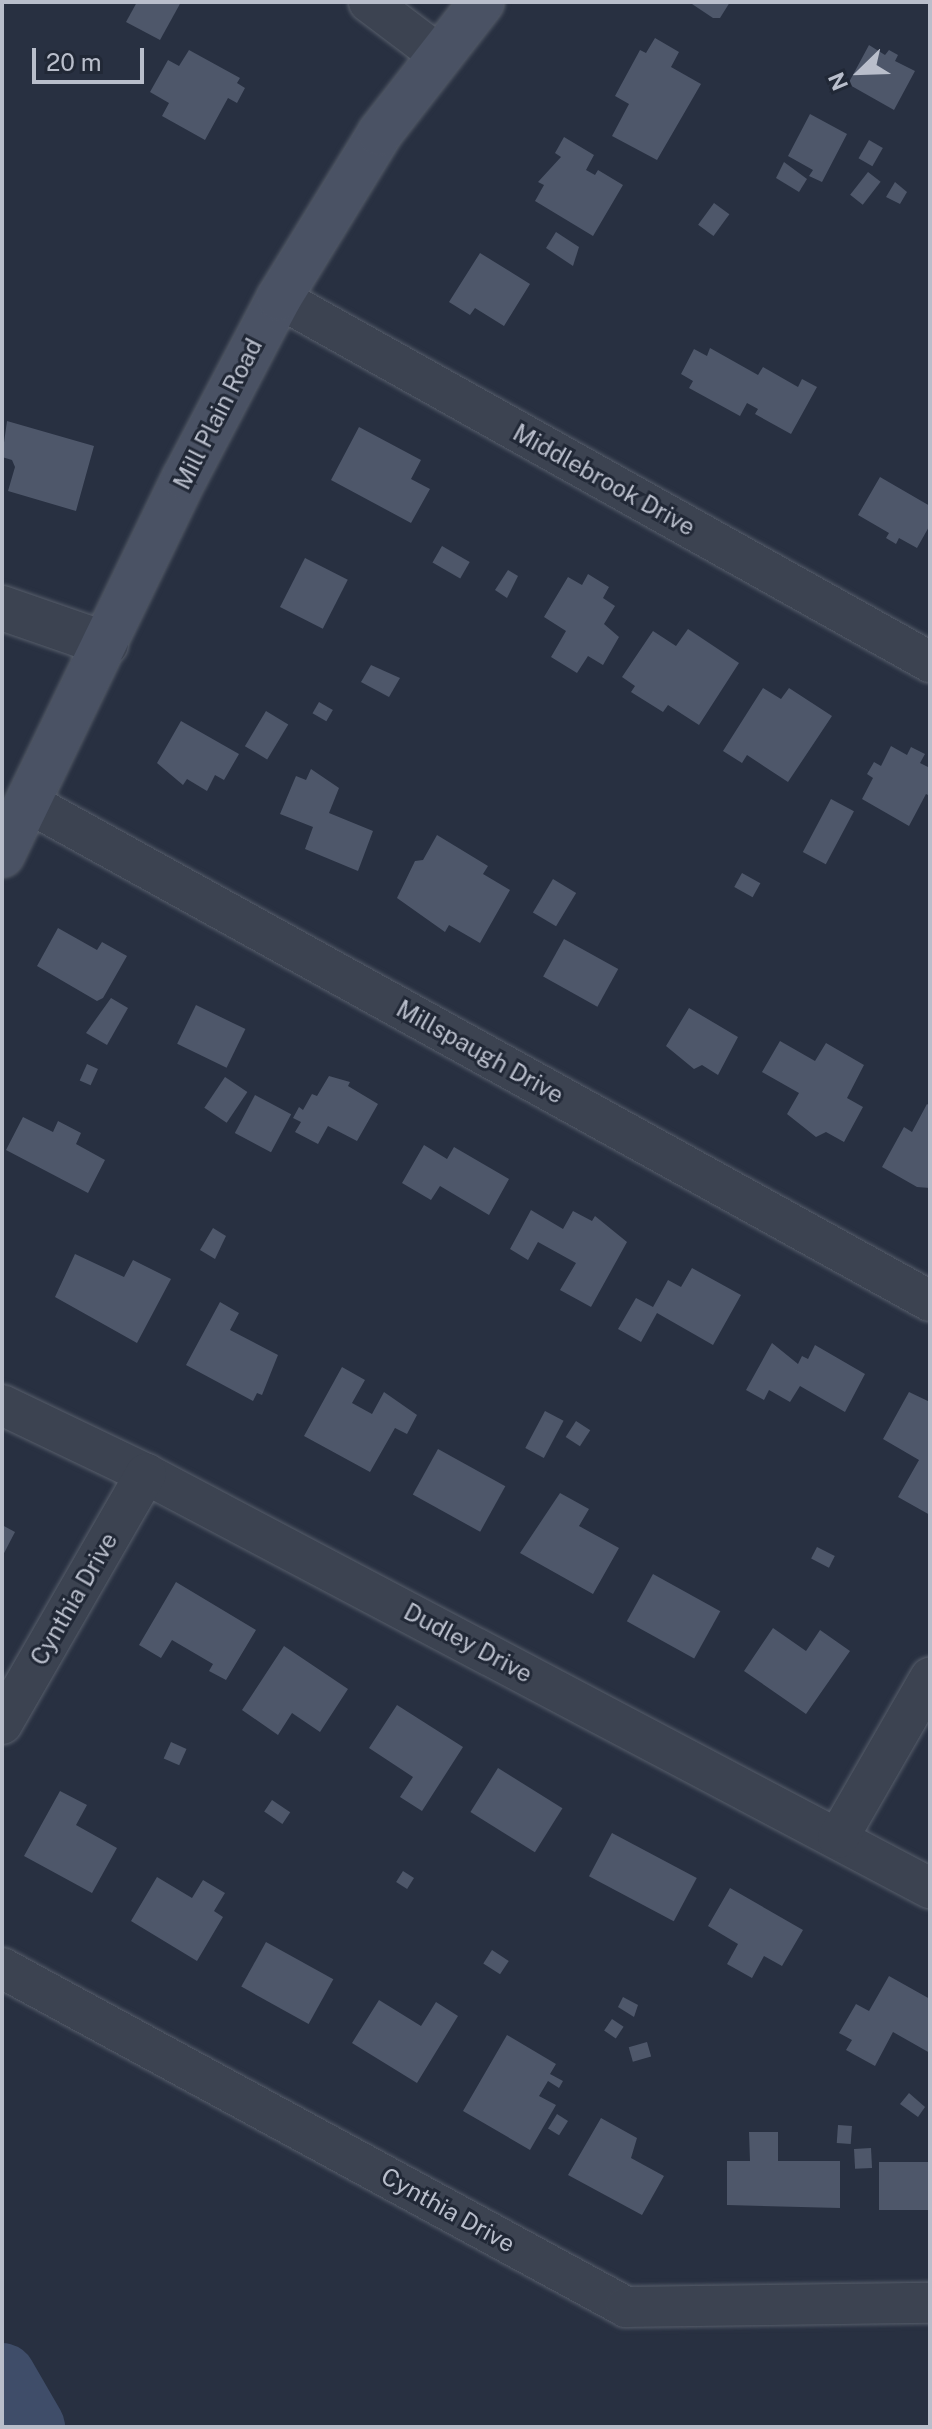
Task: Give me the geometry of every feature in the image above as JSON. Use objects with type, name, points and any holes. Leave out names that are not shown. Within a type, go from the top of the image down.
[{"type":"main road","name":"Mill Plain Road","points":[[2,855],[279,298],[380,133],[482,2]]},
{"type":"street","points":[[369,2],[439,55]]},
{"type":"street","name":"Middlebrook Drive","points":[[279,298],[930,662]]},
{"type":"street","points":[[2,608],[106,644]]},
{"type":"street","name":"Millspaugh Drive","points":[[29,803],[930,1301]]},
{"type":"street","name":"Dudley Drive","points":[[2,1405],[146,1474],[930,1888]]},
{"type":"street","name":"Cynthia Drive","points":[[2,1724],[146,1474]]},
{"type":"street","points":[[838,1838],[930,1678]]},
{"type":"street","name":"Cynthia Drive","points":[[2,1968],[626,2307],[930,2303]]},
{"type":"building","points":[[137,2],[181,2],[160,40],[126,22]]},
{"type":"building","points":[[689,2],[730,2],[720,18],[713,18]]},
{"type":"building","points":[[655,38],[679,52],[671,67],[701,84],[657,160],[612,136],[629,104],[615,96],[640,50],[646,53]]},
{"type":"building","points":[[869,45],[885,55],[889,50],[898,55],[895,61],[915,71],[894,110],[848,84]]},
{"type":"building","points":[[189,50],[240,78],[237,83],[245,88],[237,103],[228,98],[205,140],[162,116],[169,103],[150,92],[168,60],[179,66]]},
{"type":"building","points":[[810,114],[847,134],[822,182],[809,176],[813,170],[788,156]]},
{"type":"building","points":[[564,137],[594,155],[586,170],[595,175],[598,170],[623,185],[593,236],[535,201],[544,185],[538,182],[561,157],[555,153]]},
{"type":"building","points":[[869,140],[883,148],[872,166],[858,158]]},
{"type":"building","points":[[784,162],[807,179],[799,192],[776,178]]},
{"type":"building","points":[[868,172],[881,182],[863,205],[850,195]]},
{"type":"building","points":[[895,182],[907,192],[900,204],[886,197]]},
{"type":"building","points":[[714,203],[729,214],[714,236],[698,225]]},
{"type":"building","points":[[556,232],[579,247],[573,266],[546,248]]},
{"type":"building","points":[[480,253],[530,284],[504,326],[475,308],[470,315],[449,302]]},
{"type":"building","points":[[710,348],[758,375],[763,367],[798,387],[802,379],[817,387],[791,434],[755,414],[758,409],[747,403],[740,416],[689,388],[693,381],[681,374],[694,349],[707,356]]},
{"type":"building","points":[[7,421],[94,446],[76,511],[8,491],[15,467],[12,460],[2,457]]},
{"type":"building","points":[[359,427],[421,460],[411,479],[430,489],[411,523],[331,480]]},
{"type":"building","points":[[880,477],[930,506],[930,525],[917,548],[899,538],[896,544],[886,538],[889,533],[858,515]]},
{"type":"building","points":[[442,546],[470,562],[460,578],[432,562]]},
{"type":"building","points":[[305,558],[348,580],[323,629],[280,607]]},
{"type":"building","points":[[508,570],[518,576],[507,598],[495,590]]},
{"type":"building","points":[[588,574],[609,587],[603,598],[615,606],[604,624],[619,637],[603,665],[588,656],[577,673],[551,657],[566,631],[544,617],[568,577],[582,585]]},
{"type":"building","points":[[688,629],[739,663],[699,725],[668,705],[663,712],[631,692],[635,686],[622,677],[653,631],[676,646]]},
{"type":"building","points":[[371,665],[400,678],[389,697],[361,682]]},
{"type":"building","points":[[763,688],[781,699],[789,688],[832,716],[788,782],[747,755],[742,763],[723,751]]},
{"type":"building","points":[[319,702],[333,710],[326,721],[312,713]]},
{"type":"building","points":[[266,711],[288,724],[267,760],[245,746]]},
{"type":"building","points":[[181,721],[239,754],[224,780],[215,775],[207,791],[187,779],[183,785],[157,763]]},
{"type":"building","points":[[891,746],[907,755],[911,747],[925,754],[920,763],[930,768],[930,796],[926,794],[909,826],[862,799],[873,778],[867,774],[874,762],[881,766]]},
{"type":"building","points":[[311,769],[339,788],[329,813],[373,831],[358,871],[305,849],[313,827],[280,814],[296,776],[306,780]]},
{"type":"building","points":[[831,799],[854,811],[826,864],[803,852]]},
{"type":"building","points":[[437,835],[488,866],[483,874],[510,890],[480,943],[449,925],[445,932],[397,898],[415,861],[423,860]]},
{"type":"building","points":[[742,873],[760,883],[753,897],[734,887]]},
{"type":"building","points":[[553,879],[576,893],[556,926],[533,912]]},
{"type":"building","points":[[58,928],[97,950],[102,942],[127,956],[103,998],[97,1001],[37,966]]},
{"type":"building","points":[[564,939],[618,969],[597,1007],[543,977]]},
{"type":"building","points":[[111,998],[128,1008],[107,1045],[86,1033]]},
{"type":"building","points":[[196,1005],[245,1029],[227,1068],[177,1044]]},
{"type":"building","points":[[689,1008],[738,1037],[718,1075],[702,1065],[694,1069],[666,1046]]},
{"type":"building","points":[[780,1041],[815,1061],[826,1043],[864,1065],[847,1098],[863,1107],[844,1142],[826,1132],[816,1137],[787,1114],[799,1093],[762,1072]]},
{"type":"building","points":[[87,1064],[98,1069],[91,1085],[80,1080]]},
{"type":"building","points":[[329,1076],[350,1082],[348,1086],[378,1104],[357,1141],[328,1126],[318,1144],[295,1132],[301,1122],[293,1118],[299,1107],[303,1110],[312,1094],[317,1096]]},
{"type":"building","points":[[225,1077],[247,1092],[227,1123],[204,1108]]},
{"type":"building","points":[[255,1095],[291,1114],[271,1152],[235,1133]]},
{"type":"building","points":[[927,1104],[930,1106],[930,1188],[917,1187],[882,1167],[904,1127],[912,1132]]},
{"type":"building","points":[[23,1117],[53,1132],[58,1121],[81,1133],[76,1144],[105,1160],[88,1193],[6,1150]]},
{"type":"building","points":[[424,1145],[447,1159],[454,1147],[509,1179],[489,1215],[440,1186],[431,1200],[402,1183]]},
{"type":"building","points":[[531,1210],[563,1229],[573,1211],[592,1221],[595,1216],[627,1242],[591,1307],[560,1290],[576,1263],[538,1242],[528,1260],[510,1249]]},
{"type":"building","points":[[213,1228],[226,1236],[215,1259],[200,1250]]},
{"type":"building","points":[[75,1254],[124,1277],[133,1260],[171,1279],[137,1343],[55,1297]]},
{"type":"building","points":[[692,1268],[741,1295],[713,1345],[657,1313],[641,1342],[618,1329],[636,1298],[653,1307],[668,1280],[681,1287]]},
{"type":"building","points":[[220,1302],[239,1313],[230,1330],[278,1355],[262,1395],[257,1393],[253,1401],[186,1365]]},
{"type":"building","points":[[772,1343],[798,1364],[802,1356],[808,1359],[815,1345],[865,1374],[845,1412],[800,1386],[790,1402],[769,1390],[764,1400],[746,1390]]},
{"type":"building","points":[[342,1367],[365,1380],[352,1403],[372,1414],[384,1392],[417,1415],[407,1434],[395,1428],[370,1472],[304,1436]]},
{"type":"building","points":[[909,1392],[930,1402],[930,1515],[898,1497],[919,1460],[883,1439]]},
{"type":"building","points":[[545,1411],[564,1421],[544,1458],[525,1448]]},
{"type":"building","points":[[576,1421],[590,1430],[580,1446],[566,1437]]},
{"type":"building","points":[[438,1449],[505,1486],[480,1532],[413,1494]]},
{"type":"building","points":[[560,1493],[589,1509],[579,1526],[619,1548],[593,1594],[520,1553]]},
{"type":"building","points":[[2,1525],[15,1532],[2,1557]]},
{"type":"building","points":[[817,1547],[835,1556],[829,1568],[811,1559]]},
{"type":"building","points":[[653,1574],[720,1611],[694,1659],[627,1621]]},
{"type":"building","points":[[176,1582],[256,1630],[226,1680],[209,1671],[213,1664],[172,1640],[161,1658],[139,1645]]},
{"type":"building","points":[[773,1628],[806,1651],[820,1630],[850,1651],[806,1714],[744,1671]]},
{"type":"building","points":[[284,1646],[348,1689],[320,1732],[292,1713],[278,1735],[242,1710]]},
{"type":"building","points":[[397,1705],[463,1747],[422,1811],[400,1797],[413,1777],[369,1748]]},
{"type":"building","points":[[171,1742],[187,1749],[179,1765],[164,1758]]},
{"type":"building","points":[[498,1768],[562,1808],[535,1852],[470,1812]]},
{"type":"building","points":[[60,1791],[87,1805],[76,1825],[117,1848],[92,1893],[24,1856]]},
{"type":"building","points":[[272,1800],[290,1812],[282,1824],[264,1812]]},
{"type":"building","points":[[612,1833],[697,1878],[674,1921],[589,1876]]},
{"type":"building","points":[[403,1871],[414,1878],[407,1889],[396,1882]]},
{"type":"building","points":[[157,1877],[192,1898],[203,1880],[225,1893],[214,1911],[223,1917],[197,1961],[131,1921]]},
{"type":"building","points":[[730,1888],[803,1930],[782,1966],[764,1956],[752,1978],[727,1964],[738,1944],[708,1926]]},
{"type":"building","points":[[266,1942],[333,1979],[309,2024],[241,1987]]},
{"type":"building","points":[[492,1950],[509,1961],[500,1974],[483,1963]]},
{"type":"building","points":[[889,1976],[930,1999],[930,2053],[893,2032],[875,2066],[846,2050],[852,2040],[839,2033],[856,2004],[869,2011]]},
{"type":"building","points":[[623,1997],[638,2005],[634,2017],[618,2007]]},
{"type":"building","points":[[379,2000],[421,2026],[436,2002],[458,2016],[417,2083],[352,2043]]},
{"type":"building","points":[[612,2019],[624,2027],[616,2038],[604,2031]]},
{"type":"building","points":[[507,2035],[556,2064],[550,2074],[563,2081],[559,2088],[548,2081],[539,2096],[556,2105],[530,2150],[463,2111]]},
{"type":"building","points":[[647,2042],[651,2056],[633,2062],[629,2047]]},
{"type":"building","points":[[909,2093],[925,2107],[918,2117],[900,2104]]},
{"type":"building","points":[[557,2114],[568,2121],[559,2135],[548,2128]]},
{"type":"building","points":[[601,2118],[637,2138],[631,2158],[664,2176],[642,2215],[568,2175]]},
{"type":"building","points":[[838,2125],[852,2126],[851,2144],[837,2143]]},
{"type":"building","points":[[749,2132],[778,2132],[778,2161],[840,2161],[840,2208],[727,2205],[727,2161],[750,2161]]},
{"type":"building","points":[[871,2148],[872,2168],[855,2169],[854,2149]]},
{"type":"building","points":[[879,2162],[930,2162],[930,2210],[879,2210]]},
{"type":"waterway","points":[[2,2377],[31,2427]]}]
